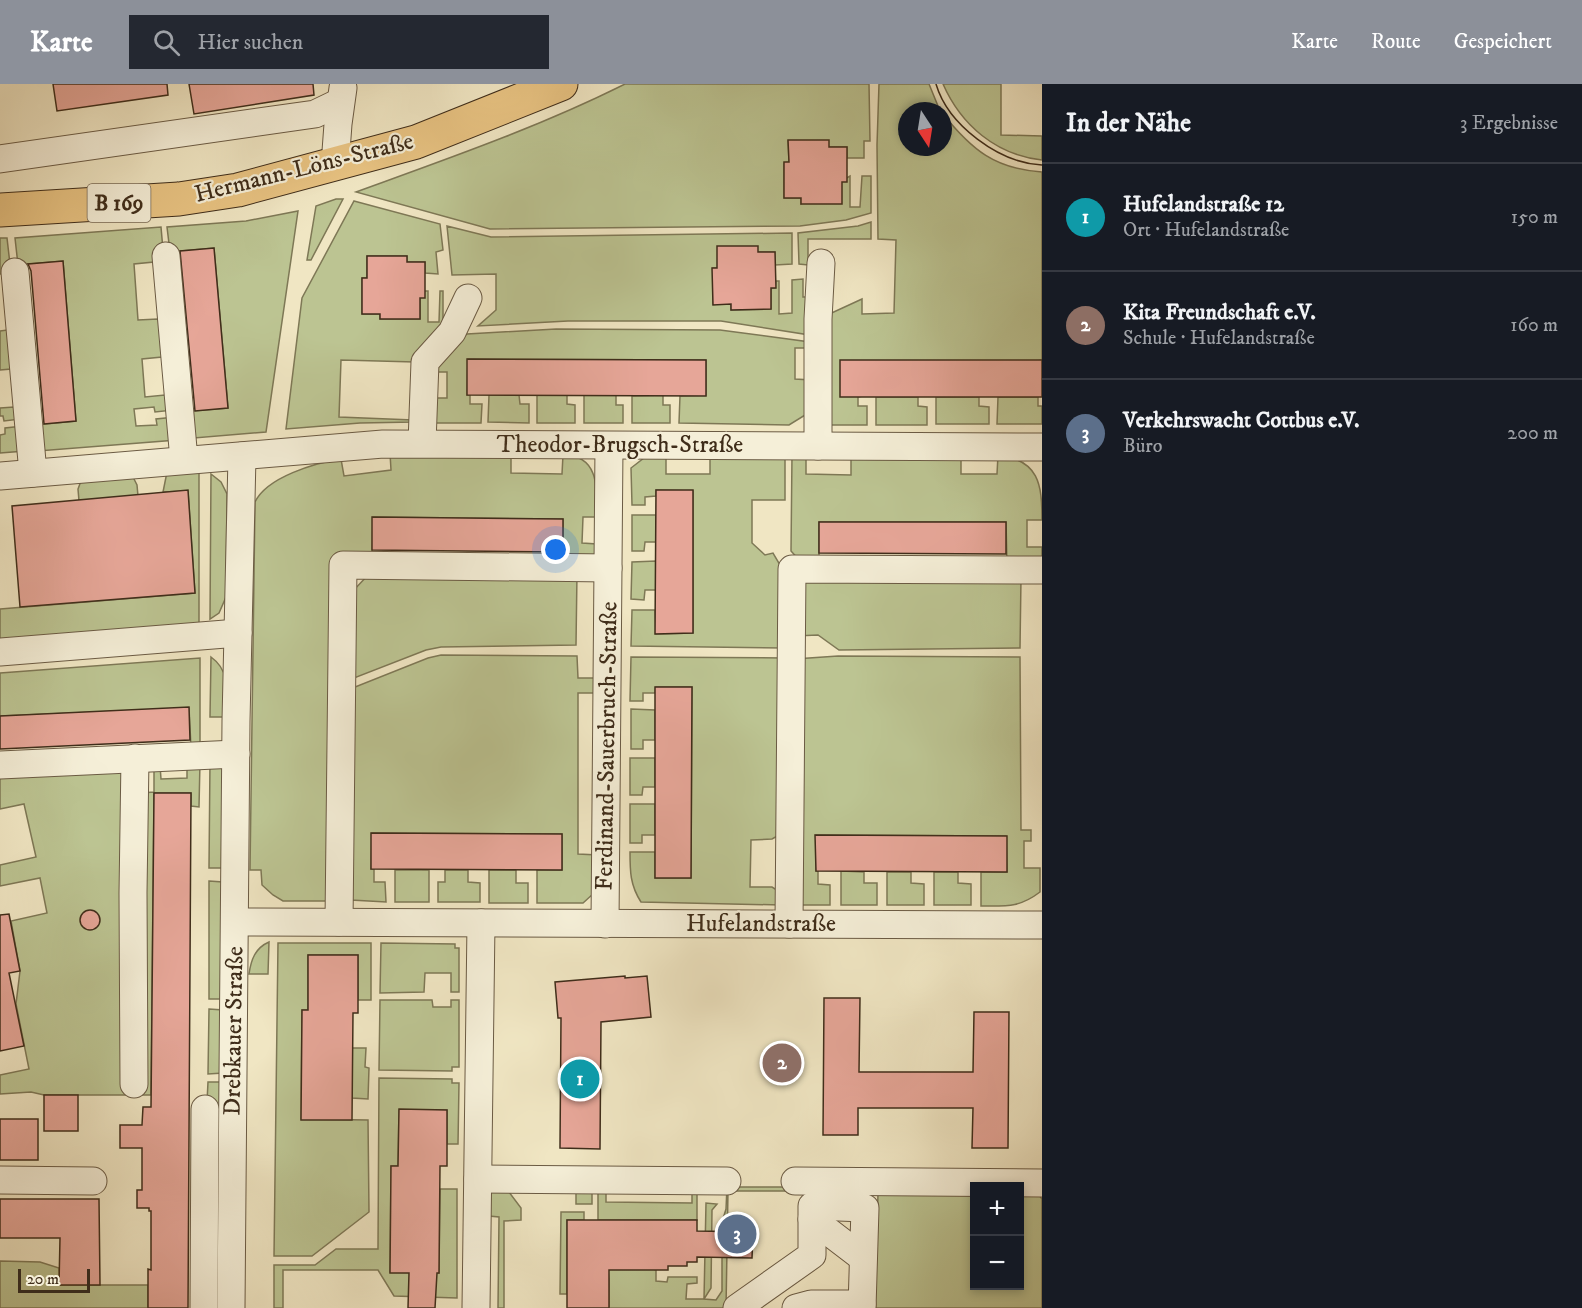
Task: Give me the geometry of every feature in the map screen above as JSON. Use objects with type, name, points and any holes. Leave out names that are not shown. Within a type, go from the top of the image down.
[{"type":"main road","name":"Hermann-Löns-Straße","points":[[0,210],[179,199],[238,190],[416,142],[561,84]]},
{"type":"street","points":[[335,165],[342,93]]},
{"type":"street","points":[[0,159],[315,114],[342,93]]},
{"type":"street","points":[[166,256],[184,460]]},
{"type":"street","points":[[818,446],[818,319],[821,263]]},
{"type":"street","points":[[15,272],[33,473]]},
{"type":"street","points":[[422,444],[425,362],[452,332],[468,298]]},
{"type":"street","name":"Theodor-Brugsch-Straße","points":[[0,476],[383,444],[1042,447]]},
{"type":"street","name":"Ferdinand-Sauerbruch-Straße","points":[[605,924],[609,446]]},
{"type":"street","name":"Drebkauer Straße","points":[[231,1308],[242,456]]},
{"type":"street","name":"Ferdinand-Sauerbruch-Straße","points":[[339,922],[343,565],[608,568]]},
{"type":"street","points":[[789,924],[792,569],[1042,570]]},
{"type":"street","points":[[0,652],[238,633]]},
{"type":"street","points":[[0,765],[237,754]]},
{"type":"street","points":[[134,1084],[135,758]]},
{"type":"street","name":"Hufelandstraße","points":[[236,922],[1042,925]]},
{"type":"street","points":[[476,1308],[481,923]]},
{"type":"street","points":[[204,1308],[205,1109]]},
{"type":"street","points":[[478,1179],[727,1180]]},
{"type":"street","points":[[0,1180],[93,1181]]},
{"type":"street","points":[[795,1181],[1042,1183]]},
{"type":"street","points":[[812,1206],[865,1208],[862,1306],[806,1307],[812,1255],[812,1206]]},
{"type":"street","points":[[812,1219],[863,1258]]},
{"type":"street","points":[[737,1308],[812,1255]]},
{"type":"green space","points":[[625,84],[869,84],[870,141],[864,141],[864,158],[847,158],[847,147],[829,147],[788,141],[789,162],[784,163],[784,198],[801,198],[801,204],[850,176],[850,207],[860,207],[862,176],[871,176],[871,213],[846,220],[800,226],[490,229],[356,192],[526,128]]},
{"type":"green space","points":[[879,84],[929,84],[936,102],[898,102],[898,156],[952,156],[952,124],[964,138],[998,162],[1011,167],[1042,172],[1042,360],[858,397],[858,406],[867,406],[867,425],[825,425],[825,316],[862,299],[862,314],[894,313],[896,240],[878,239]]},
{"type":"green space","points":[[943,84],[1001,84],[1001,135],[1042,136],[1042,160],[1025,157],[995,145],[970,125]]},
{"type":"green space","points":[[343,199],[311,260],[307,260],[316,206]]},
{"type":"green space","points":[[354,201],[440,224],[443,250],[436,252],[438,274],[425,273],[425,262],[407,262],[407,256],[367,256],[367,278],[362,278],[362,314],[380,314],[380,319],[420,319],[420,298],[425,291],[428,291],[428,322],[439,322],[440,291],[443,291],[443,328],[415,362],[341,360],[339,417],[413,420],[414,422],[360,423],[286,429],[302,298]]},
{"type":"green space","points":[[298,211],[266,432],[194,438],[191,411],[228,408],[214,248],[170,252],[167,227],[246,221]]},
{"type":"green space","points":[[871,222],[871,239],[808,239],[808,265],[799,264],[798,233],[858,226]]},
{"type":"green space","points":[[447,226],[491,237],[792,233],[792,264],[775,265],[775,252],[758,252],[713,268],[713,304],[731,304],[731,310],[771,309],[771,288],[775,288],[776,281],[779,281],[779,314],[792,313],[792,280],[803,279],[803,297],[809,297],[810,335],[721,321],[568,321],[478,326],[496,310],[496,274],[452,275]]},
{"type":"green space","points":[[161,227],[164,261],[134,264],[138,320],[158,319],[167,324],[162,357],[142,359],[145,397],[165,395],[174,410],[155,412],[154,407],[134,409],[136,426],[157,425],[156,419],[175,417],[177,440],[38,451],[35,425],[76,421],[63,261],[18,265],[15,238]]},
{"type":"green space","points":[[0,238],[7,238],[11,273],[0,274]]},
{"type":"green space","points":[[556,329],[720,330],[810,342],[811,348],[795,348],[795,379],[811,380],[810,412],[789,425],[679,423],[680,396],[706,395],[706,360],[468,359],[467,395],[470,395],[470,404],[482,404],[481,423],[431,423],[433,398],[447,398],[447,372],[433,372],[434,360],[467,334]]},
{"type":"green space","points":[[7,330],[11,369],[0,370],[0,331]]},
{"type":"green space","points":[[489,395],[519,395],[520,404],[529,404],[529,423],[488,422]]},
{"type":"green space","points":[[537,395],[567,395],[567,404],[575,405],[575,423],[537,423]]},
{"type":"green space","points":[[584,395],[616,395],[616,405],[623,405],[623,423],[584,423]]},
{"type":"green space","points":[[663,395],[663,405],[670,405],[670,423],[632,423],[632,396]]},
{"type":"green space","points":[[876,397],[918,397],[918,406],[927,407],[927,425],[876,425]]},
{"type":"green space","points":[[936,397],[979,397],[979,406],[989,407],[989,424],[936,424]]},
{"type":"green space","points":[[998,397],[1038,397],[1038,406],[1042,406],[1042,424],[997,424]]},
{"type":"green space","points":[[14,407],[21,419],[4,421],[3,416],[0,416],[0,408]]},
{"type":"green space","points":[[23,426],[25,451],[0,453],[0,435],[5,434],[5,428]]},
{"type":"green space","points":[[390,453],[511,454],[511,473],[562,474],[563,455],[584,461],[594,476],[597,517],[583,517],[582,543],[597,544],[597,559],[562,559],[563,519],[373,517],[372,557],[335,557],[331,901],[283,901],[262,885],[261,870],[250,870],[255,502],[261,493],[281,478],[330,461],[341,459],[344,476],[391,470]]},
{"type":"green space","points":[[666,455],[666,474],[710,474],[710,455],[785,455],[785,500],[752,500],[752,543],[765,555],[773,553],[783,570],[783,648],[631,646],[632,610],[655,610],[656,634],[693,633],[693,491],[656,490],[656,496],[645,497],[645,505],[632,505],[631,468],[644,458]]},
{"type":"green space","points":[[792,455],[806,455],[806,474],[851,475],[851,456],[961,455],[961,474],[997,474],[998,455],[1022,462],[1035,476],[1041,495],[1042,520],[1027,520],[1027,547],[1042,547],[1042,556],[1039,561],[1007,563],[1006,522],[819,522],[819,561],[801,562],[791,551]]},
{"type":"green space","points":[[199,469],[199,624],[0,640],[0,609],[195,593],[188,491],[163,492],[167,472]]},
{"type":"green space","points":[[211,474],[221,482],[227,494],[226,597],[219,613],[210,619]]},
{"type":"green space","points":[[133,477],[137,485],[138,496],[79,501],[78,489],[81,481]]},
{"type":"green space","points":[[632,515],[656,515],[656,542],[645,542],[644,551],[632,551]]},
{"type":"green space","points":[[656,561],[656,590],[645,590],[644,600],[631,599],[632,562]]},
{"type":"green space","points":[[577,573],[576,645],[441,647],[426,650],[349,680],[352,592],[369,574]]},
{"type":"green space","points":[[1021,578],[1020,648],[839,650],[818,635],[795,636],[798,595],[806,582]]},
{"type":"green space","points":[[441,655],[577,656],[578,678],[598,678],[598,693],[578,693],[578,854],[598,855],[593,894],[583,903],[537,903],[537,870],[562,870],[562,834],[372,833],[371,869],[374,869],[374,882],[385,882],[386,902],[351,900],[350,689]]},
{"type":"green space","points":[[838,656],[1020,657],[1021,830],[1031,830],[1031,841],[1024,841],[1024,868],[1040,868],[1040,892],[1019,903],[1005,906],[981,906],[981,872],[1007,872],[1006,836],[816,835],[818,884],[830,885],[830,905],[794,905],[795,659]]},
{"type":"green space","points":[[211,657],[218,663],[225,677],[227,692],[225,717],[210,717]]},
{"type":"green space","points":[[631,657],[784,658],[783,833],[772,839],[751,840],[750,887],[772,887],[780,892],[781,905],[641,902],[637,896],[631,872],[630,852],[655,852],[655,878],[691,878],[692,687],[656,687],[655,693],[643,693],[643,701],[630,701]]},
{"type":"green space","points":[[200,658],[200,747],[191,747],[189,708],[0,716],[0,673]]},
{"type":"green space","points":[[631,709],[655,710],[655,740],[643,740],[643,749],[631,749]]},
{"type":"green space","points":[[630,758],[655,758],[655,787],[643,787],[642,795],[630,795]]},
{"type":"green space","points":[[200,762],[199,807],[191,806],[191,793],[154,793],[151,1095],[44,1095],[31,1092],[0,1094],[0,1075],[29,1069],[16,1004],[20,971],[11,921],[47,913],[40,878],[0,886],[0,865],[36,857],[24,804],[0,809],[0,771],[129,765],[141,793],[154,792],[154,764],[160,765],[161,779],[187,778],[187,763]]},
{"type":"green space","points":[[210,762],[224,766],[224,868],[209,868]]},
{"type":"green space","points":[[630,804],[655,804],[655,835],[642,835],[642,843],[630,843]]},
{"type":"green space","points":[[395,870],[429,870],[429,902],[395,902]]},
{"type":"green space","points":[[445,870],[468,870],[468,882],[480,883],[480,902],[438,902],[438,882],[445,882]]},
{"type":"green space","points":[[489,870],[516,870],[516,883],[528,883],[528,903],[489,903]]},
{"type":"green space","points":[[841,871],[864,872],[864,883],[877,883],[877,905],[841,905]]},
{"type":"green space","points":[[887,872],[911,872],[911,883],[924,884],[924,905],[887,905]]},
{"type":"green space","points":[[934,872],[958,872],[958,883],[971,884],[971,905],[934,905]]},
{"type":"green space","points":[[209,881],[223,882],[223,999],[209,999]]},
{"type":"green space","points":[[269,942],[268,974],[249,974],[254,955]]},
{"type":"green space","points":[[278,943],[371,943],[371,1000],[358,1000],[358,955],[308,955],[308,1010],[302,1010],[301,1119],[368,1120],[369,1212],[312,1256],[274,1256]]},
{"type":"green space","points":[[381,943],[455,944],[455,948],[459,948],[459,992],[451,992],[451,973],[425,973],[424,992],[380,993]]},
{"type":"green space","points":[[380,1000],[432,1000],[433,1007],[451,1007],[451,1000],[459,1000],[459,1067],[452,1067],[452,1071],[379,1070]]},
{"type":"green space","points":[[209,1009],[223,1010],[223,1073],[208,1074]]},
{"type":"green space","points":[[352,1048],[366,1048],[365,1067],[369,1068],[368,1099],[352,1098]]},
{"type":"green space","points":[[379,1078],[452,1079],[452,1083],[459,1083],[458,1144],[447,1144],[447,1110],[399,1110],[398,1166],[391,1166],[390,1272],[439,1273],[440,1189],[457,1189],[457,1298],[394,1296],[378,1270],[283,1270],[283,1308],[274,1308],[274,1265],[315,1265],[336,1249],[378,1249]]},
{"type":"green space","points":[[208,1082],[223,1082],[222,1148],[214,1148],[207,1102]]},
{"type":"green space","points":[[592,1187],[592,1204],[576,1204],[576,1191]]},
{"type":"green space","points":[[727,1187],[784,1187],[785,1191],[728,1191],[726,1308],[609,1308],[606,1253],[656,1270],[656,1281],[667,1282],[668,1277],[697,1277],[697,1283],[687,1284],[686,1299],[716,1300],[722,1291],[722,1222],[726,1209]]},
{"type":"green space","points":[[496,1188],[506,1188],[521,1208],[521,1220],[504,1221],[504,1308],[498,1308],[499,1217],[489,1216],[489,1195]]},
{"type":"green space","points":[[598,1188],[606,1188],[606,1202],[692,1203],[692,1190],[697,1190],[697,1220],[598,1220]]},
{"type":"green space","points":[[970,1190],[970,1290],[1024,1290],[1024,1191],[1039,1195],[1042,1199],[1042,1308],[875,1308],[878,1193]]},
{"type":"green space","points":[[706,1203],[717,1204],[712,1210],[711,1288],[704,1299]]},
{"type":"green space","points":[[561,1212],[584,1212],[584,1220],[567,1220],[567,1294],[560,1294]]},
{"type":"green space","points":[[0,1261],[40,1262],[59,1268],[60,1285],[148,1285],[148,1308],[0,1308]]},
{"type":"building","points":[[53,84],[167,84],[168,95],[57,111]]},
{"type":"building","points":[[189,84],[313,84],[314,95],[194,114]]},
{"type":"building","points":[[788,140],[829,140],[829,147],[847,147],[847,182],[842,182],[842,204],[801,204],[801,198],[784,198],[784,162],[789,162]]},
{"type":"building","points":[[717,246],[758,246],[758,252],[775,252],[776,288],[771,288],[771,309],[731,310],[731,304],[713,305],[712,268],[717,268]]},
{"type":"building","points":[[214,248],[228,408],[195,411],[180,251]]},
{"type":"building","points":[[367,256],[407,256],[407,262],[425,262],[425,298],[420,298],[420,319],[380,319],[380,314],[362,314],[362,278],[367,278]]},
{"type":"building","points":[[63,261],[76,421],[44,424],[31,271],[28,264]]},
{"type":"building","points":[[467,359],[706,360],[706,396],[467,395]]},
{"type":"building","points":[[840,360],[1042,360],[1042,397],[840,397]]},
{"type":"building","points":[[188,490],[195,593],[20,607],[12,506]]},
{"type":"building","points":[[656,490],[693,490],[693,633],[655,634]]},
{"type":"building","points":[[372,517],[563,519],[563,552],[372,550]]},
{"type":"building","points":[[819,522],[1006,522],[1006,554],[819,553]]},
{"type":"building","points":[[655,687],[692,687],[691,878],[655,878]]},
{"type":"building","points":[[189,707],[190,740],[0,749],[0,716]]},
{"type":"building","points":[[154,793],[191,793],[188,1308],[148,1308],[148,1269],[151,1270],[151,1211],[149,1208],[137,1208],[137,1190],[142,1190],[142,1148],[120,1148],[120,1125],[142,1125],[143,1107],[151,1107]]},
{"type":"building","points":[[371,833],[562,834],[562,870],[371,869]]},
{"type":"building","points":[[815,835],[1007,836],[1007,872],[816,871]]},
{"type":"building","points":[[90,910],[97,913],[100,920],[97,927],[90,930],[83,927],[80,920],[83,913]]},
{"type":"building","points":[[9,914],[20,971],[9,973],[24,1046],[0,1051],[0,915]]},
{"type":"building","points":[[308,955],[358,955],[358,1013],[353,1013],[352,1120],[301,1120],[302,1010],[308,1010]]},
{"type":"building","points":[[625,976],[625,978],[647,976],[651,1017],[601,1022],[600,1149],[560,1148],[561,1018],[558,1018],[555,982]]},
{"type":"building","points":[[824,998],[860,998],[859,1072],[973,1072],[974,1012],[1009,1012],[1008,1148],[972,1148],[973,1108],[858,1108],[858,1135],[823,1135]]},
{"type":"building","points":[[44,1095],[78,1095],[78,1131],[44,1131]]},
{"type":"building","points":[[399,1109],[447,1110],[447,1166],[440,1166],[439,1273],[437,1273],[435,1308],[408,1308],[409,1273],[390,1273],[391,1166],[398,1166]]},
{"type":"building","points":[[0,1119],[38,1119],[38,1160],[0,1160]]},
{"type":"building","points":[[0,1199],[99,1199],[100,1285],[59,1285],[60,1238],[0,1238]]},
{"type":"building","points":[[567,1220],[697,1220],[697,1231],[753,1232],[752,1258],[697,1257],[697,1262],[687,1262],[687,1266],[668,1266],[668,1270],[609,1270],[609,1308],[567,1308]]},
{"type":"tram line","points":[[936,84],[952,114],[977,139],[1009,157],[1026,163],[1042,165]]},
{"type":"place","name":"Kita Freundschaft e.V.","points":[[782,1063]]},
{"type":"place","name":"Hufelandstraße 12","points":[[580,1079]]},
{"type":"place","name":"Verkehrswacht Cottbus e.V.","points":[[737,1234]]}]
